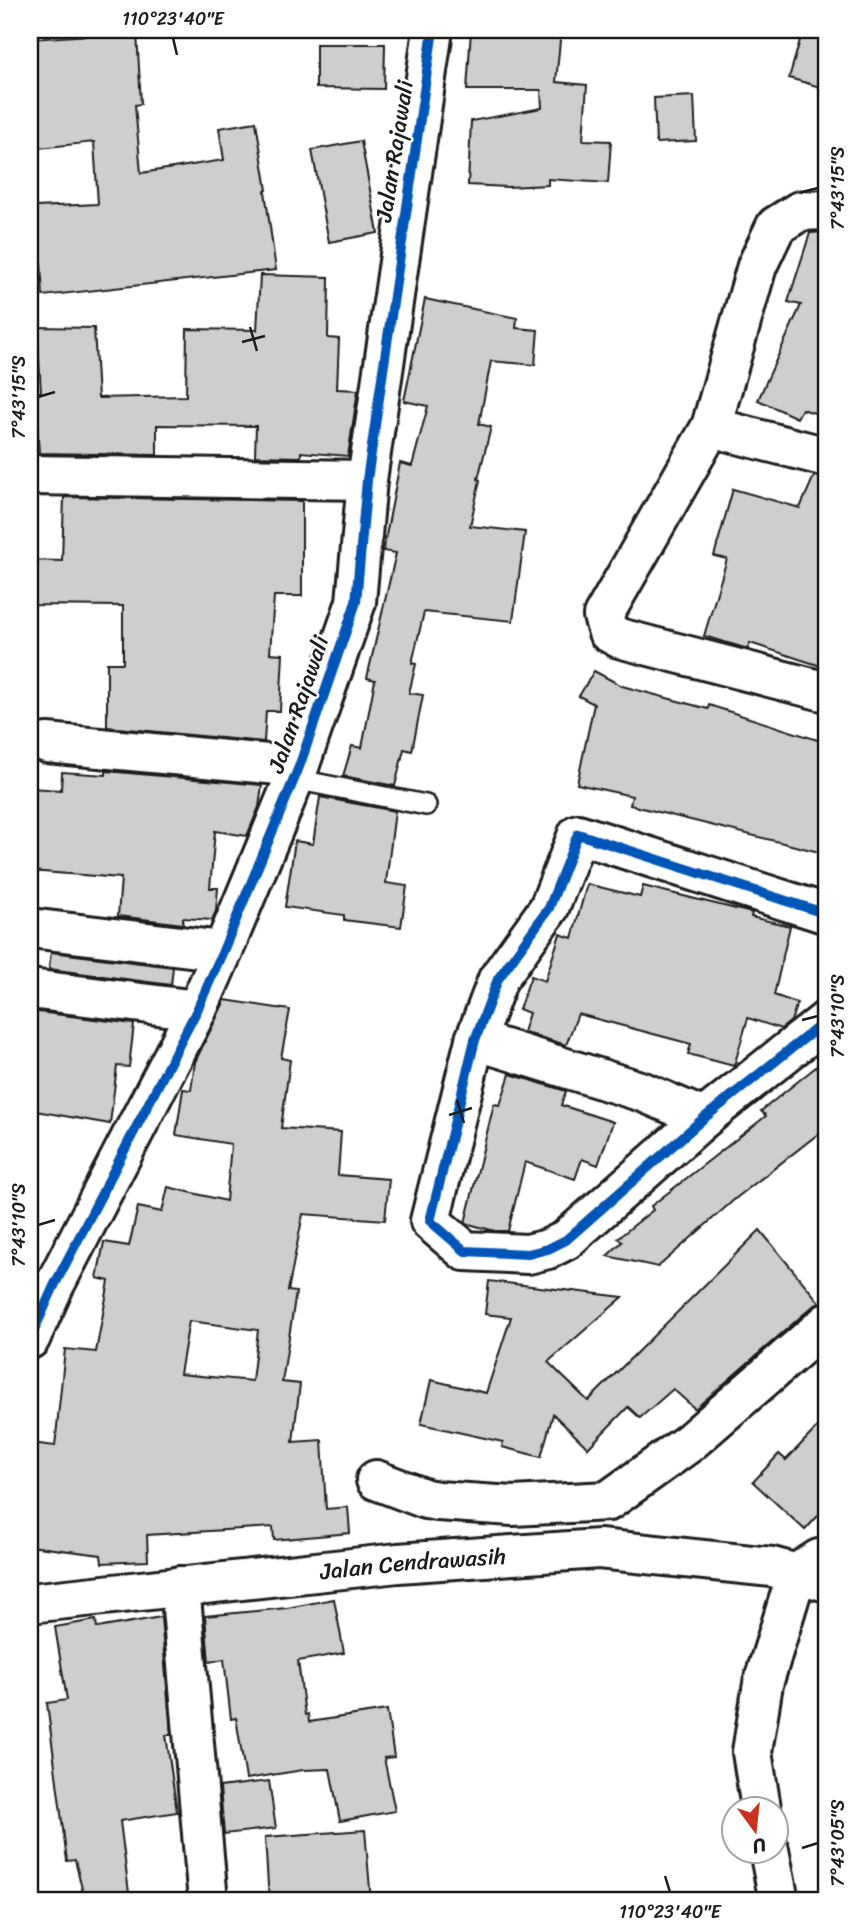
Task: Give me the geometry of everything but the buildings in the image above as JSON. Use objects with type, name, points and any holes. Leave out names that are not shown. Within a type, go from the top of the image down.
[{"type":"street","name":"Jalan Rajawali","points":[[30,1339],[54,1286],[197,1010],[297,773],[356,602],[367,480],[433,30]]},
{"type":"street","points":[[827,210],[800,211],[776,226],[757,266],[711,427],[603,616],[608,632],[619,638],[827,692]]},
{"type":"street","points":[[711,427],[827,457]]},
{"type":"street","points":[[30,475],[367,480]]},
{"type":"street","points":[[47,743],[297,773]]},
{"type":"street","points":[[827,914],[578,834],[549,908],[498,979],[475,1040],[430,1221],[465,1251],[528,1254],[548,1249],[566,1240],[704,1118],[827,1020]]},
{"type":"street","points":[[30,928],[223,951]]},
{"type":"street","points":[[30,989],[197,1010]]},
{"type":"street","points":[[475,1040],[643,1092],[704,1118]]},
{"type":"street","points":[[376,1480],[438,1501],[513,1506],[608,1501],[688,1443],[827,1323]]},
{"type":"street","name":"Jalan Cendrawasih","points":[[30,1603],[398,1563],[599,1549],[817,1570]]},
{"type":"street","points":[[759,1794],[752,1752],[763,1684],[817,1570]]},
{"type":"street","points":[[180,1586],[208,1901]]},
{"type":"street","points":[[772,1864],[779,1901]]},
{"type":"lane","points":[[297,773],[426,805]]},
{"type":"cycle path","points":[[30,1339],[54,1286],[197,1010],[299,767],[356,602],[367,480],[433,30]]},
{"type":"cycle path","points":[[827,914],[578,834],[549,908],[498,979],[475,1040],[430,1221],[465,1251],[528,1254],[548,1249],[566,1240],[704,1118],[827,1020]]}]
